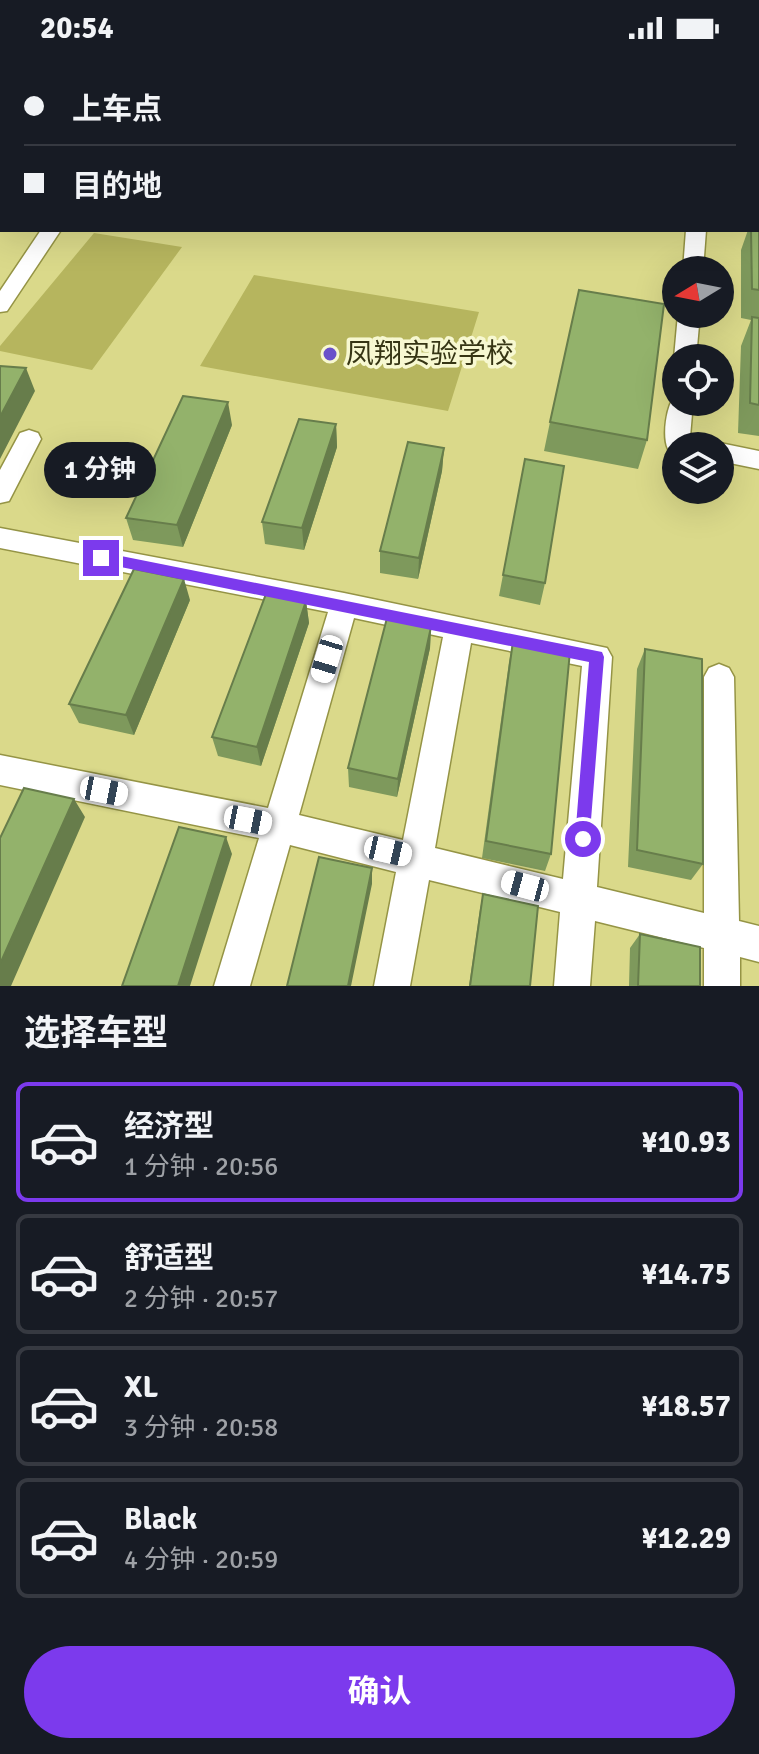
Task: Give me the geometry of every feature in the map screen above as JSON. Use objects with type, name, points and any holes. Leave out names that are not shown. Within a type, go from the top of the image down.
[{"type":"street","points":[[0,306],[50,232]]},
{"type":"street","points":[[694,256],[696,232]]},
{"type":"street","points":[[0,494],[29,439]]},
{"type":"street","points":[[734,455],[759,460]]},
{"type":"street","points":[[0,538],[344,604],[597,657],[572,986]]},
{"type":"street","points":[[232,986],[344,604]]},
{"type":"street","points":[[392,986],[459,629]]},
{"type":"street","points":[[719,677],[722,986]]},
{"type":"street","points":[[0,770],[277,826],[759,944]]},
{"type":"shaded area","points":[[94,233],[182,247],[92,370],[0,351],[0,346]]},
{"type":"shaded area","points":[[254,275],[479,312],[448,411],[200,366]]},
{"type":"building","points":[[751,232],[759,232],[759,290],[752,289]]},
{"type":"building","points":[[579,290],[662,304],[647,440],[550,422]]},
{"type":"building","points":[[752,317],[759,318],[759,405],[750,403]]},
{"type":"building","points":[[0,366],[26,368],[0,417]]},
{"type":"building","points":[[183,396],[228,402],[177,525],[126,518]]},
{"type":"building","points":[[299,419],[336,424],[302,528],[262,522]]},
{"type":"building","points":[[408,442],[444,448],[419,558],[380,551]]},
{"type":"building","points":[[525,459],[564,466],[545,583],[503,575]]},
{"type":"building","points":[[134,569],[184,579],[126,715],[69,704]]},
{"type":"building","points":[[266,594],[306,601],[257,747],[212,737]]},
{"type":"building","points":[[387,618],[431,627],[398,779],[348,768]]},
{"type":"building","points":[[513,641],[570,651],[551,854],[486,841]]},
{"type":"building","points":[[645,649],[702,659],[703,864],[637,850]]},
{"type":"building","points":[[24,788],[74,799],[0,964],[0,838]]},
{"type":"building","points":[[179,827],[226,837],[178,986],[122,986]]},
{"type":"building","points":[[319,857],[372,868],[348,986],[287,986]]},
{"type":"building","points":[[483,894],[538,906],[530,986],[470,986]]},
{"type":"building","points":[[640,934],[700,947],[700,986],[638,986]]},
{"type":"place","name":"凤翔实验学校","points":[[330,354]]},
{"type":"route","points":[[101,558],[344,604],[597,657],[583,839]]}]
